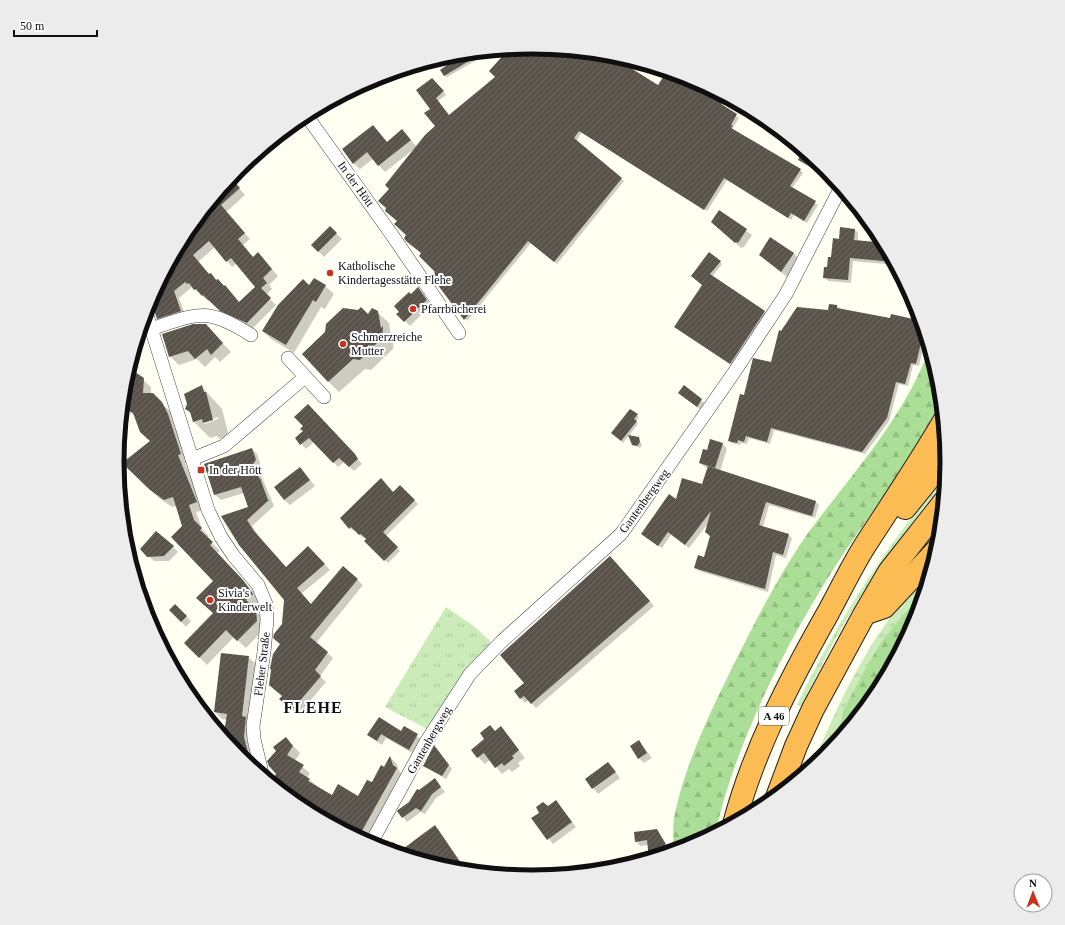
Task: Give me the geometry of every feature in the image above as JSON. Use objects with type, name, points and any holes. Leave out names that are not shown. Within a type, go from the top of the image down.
[{"type":"highway","points":[[827,614],[864,548],[925,454],[939,429]]},
{"type":"highway","name":"A 46","points":[[737,816],[754,765],[777,710],[802,659],[827,614],[916,493],[941,463]]},
{"type":"highway","name":"A 46","points":[[781,787],[796,746],[813,709],[865,613],[889,572],[939,509]]},
{"type":"highway","points":[[865,613],[884,607],[929,558]]},
{"type":"street","name":"In der Hött","points":[[310,120],[392,235],[459,333]]},
{"type":"street","name":"Gantenbergweg","points":[[373,839],[426,742],[470,674],[626,527],[733,374],[786,294],[839,192]]},
{"type":"street","points":[[150,328],[198,315],[227,320],[251,335]]},
{"type":"street","name":"Fleher Straße","points":[[149,323],[208,510],[217,529],[233,555],[258,585],[266,604],[267,620],[264,652],[253,726],[254,739],[261,768]]},
{"type":"street","points":[[288,358],[324,397]]},
{"type":"street","points":[[192,459],[224,446],[305,377]]},
{"type":"green space","points":[[926,355],[938,409],[937,415],[908,461],[838,562],[782,658],[765,693],[736,763],[717,827],[673,846],[674,818],[686,774],[700,736],[743,645],[769,596],[798,548],[892,421],[907,397]]},
{"type":"green space","points":[[938,411],[916,451],[838,562],[915,451]]},
{"type":"green space","points":[[940,481],[940,487],[903,534],[864,591],[835,640],[801,706],[797,705],[846,613],[884,555]]},
{"type":"green space","points":[[923,581],[918,597],[884,638],[843,711],[841,723],[827,745],[817,755],[848,686],[870,647],[900,605]]},
{"type":"green space","points":[[918,597],[910,619],[886,667],[857,711],[827,745],[841,723],[843,711],[868,664],[884,638]]},
{"type":"green space","points":[[446,607],[475,627],[490,641],[490,646],[431,731],[385,707]]},
{"type":"building","points":[[503,55],[559,55],[586,57],[627,65],[658,85],[664,76],[689,85],[723,101],[721,104],[737,114],[731,128],[801,169],[790,186],[816,201],[804,221],[791,213],[788,218],[724,178],[704,210],[579,131],[574,138],[622,178],[554,262],[528,241],[464,320],[431,276],[435,272],[419,256],[421,253],[406,241],[404,238],[406,235],[394,224],[397,221],[385,211],[386,208],[378,201],[389,189],[385,185],[425,135],[435,126],[424,113],[430,109],[416,90],[432,78],[444,91],[436,98],[449,115],[495,77],[489,71]]},
{"type":"building","points":[[474,58],[444,76],[440,70],[451,63]]},
{"type":"building","points":[[373,125],[387,142],[402,129],[411,140],[378,166],[367,152],[353,164],[342,149]]},
{"type":"building","points":[[801,154],[816,170],[798,160]]},
{"type":"building","points":[[235,183],[240,188],[221,205],[245,233],[238,239],[253,257],[258,252],[272,269],[263,278],[267,283],[261,288],[271,298],[247,323],[220,311],[196,289],[194,290],[189,283],[187,284],[185,282],[174,291],[181,311],[157,319],[154,309],[155,306],[179,258],[208,214]],"holes":[[[209,241],[226,262],[231,258],[255,287],[239,302],[225,285],[224,286],[218,279],[216,280],[211,273],[209,274],[193,255]]]},
{"type":"building","points":[[719,210],[747,229],[738,243],[735,243],[711,222]]},
{"type":"building","points":[[330,226],[337,233],[318,252],[311,245]]},
{"type":"building","points":[[840,227],[855,229],[854,240],[876,242],[888,261],[850,258],[848,280],[823,278],[824,267],[827,267],[828,257],[831,257],[833,238],[839,239]]},
{"type":"building","points":[[770,237],[794,253],[781,272],[759,255]]},
{"type":"building","points":[[709,252],[721,261],[710,274],[765,311],[730,364],[674,327],[702,285],[691,276]]},
{"type":"building","points":[[314,278],[326,285],[316,302],[313,300],[286,345],[262,331],[278,305],[303,279],[309,285]]},
{"type":"building","points":[[418,287],[427,300],[404,322],[396,314],[399,312],[394,306],[409,292],[411,294]]},
{"type":"building","points":[[829,304],[837,305],[837,308],[890,318],[891,314],[915,319],[923,343],[921,343],[916,364],[911,363],[905,384],[896,382],[887,418],[862,452],[771,428],[767,442],[746,436],[744,442],[738,440],[737,443],[728,441],[740,394],[744,395],[753,358],[771,362],[779,330],[781,331],[797,307],[828,310]]},
{"type":"building","name":"Schmerzreiche Mutter","points":[[361,307],[368,314],[372,308],[378,311],[381,328],[383,326],[382,338],[360,360],[353,359],[328,382],[302,354],[325,332],[326,324],[343,308],[358,310]]},
{"type":"building","points":[[193,324],[206,324],[223,343],[211,355],[207,349],[195,359],[188,351],[169,357],[162,334]]},
{"type":"building","points":[[135,372],[144,378],[143,393],[153,393],[162,402],[168,414],[181,454],[178,455],[197,502],[189,505],[194,520],[202,528],[200,530],[213,542],[210,545],[243,580],[253,594],[246,600],[256,610],[257,621],[237,641],[226,630],[199,658],[184,643],[213,613],[196,598],[213,581],[171,537],[182,526],[173,497],[164,500],[150,490],[124,465],[124,461],[150,441],[140,432],[133,413],[127,410],[130,407],[128,405]]},
{"type":"building","points":[[202,385],[204,392],[206,392],[213,420],[203,423],[202,419],[193,422],[190,412],[185,409],[187,404],[184,394]]},
{"type":"building","points":[[684,385],[702,399],[697,407],[678,393]]},
{"type":"building","points":[[308,404],[355,454],[358,459],[349,467],[339,458],[333,463],[309,438],[300,445],[295,438],[303,431],[300,429],[303,426],[294,417]]},
{"type":"building","points":[[630,409],[638,414],[634,419],[637,421],[621,441],[611,433]]},
{"type":"building","points":[[628,435],[639,437],[640,442],[637,446],[632,445]]},
{"type":"building","points":[[710,439],[723,443],[715,468],[699,463],[703,449],[707,450]]},
{"type":"building","points":[[252,448],[256,460],[253,464],[269,500],[247,520],[254,531],[286,567],[308,546],[325,564],[297,588],[311,604],[343,566],[358,579],[310,637],[328,652],[315,670],[321,676],[292,710],[279,699],[282,696],[269,685],[273,654],[280,644],[273,638],[274,634],[282,624],[284,600],[239,545],[221,516],[248,507],[241,487],[214,495],[204,464]]},
{"type":"building","points":[[708,466],[816,501],[812,516],[766,502],[759,525],[789,534],[783,555],[773,552],[765,589],[694,568],[698,555],[704,557],[710,536],[705,532],[711,511],[685,545],[668,532],[658,546],[641,534],[669,494],[676,499],[682,478],[702,484]]},
{"type":"building","points":[[300,467],[310,480],[284,500],[274,487]]},
{"type":"building","points":[[381,478],[393,492],[400,485],[415,500],[383,532],[398,547],[384,561],[364,541],[366,539],[361,534],[359,535],[351,527],[349,529],[340,518]]},
{"type":"building","points":[[156,531],[174,546],[164,556],[147,557],[140,549]]},
{"type":"building","points":[[610,556],[650,601],[531,704],[524,696],[520,699],[514,691],[524,683],[500,655]]},
{"type":"building","points":[[175,604],[187,616],[181,622],[169,610]]},
{"type":"building","points":[[221,653],[249,656],[242,716],[246,717],[244,737],[249,756],[224,731],[227,714],[214,712]]},
{"type":"building","points":[[379,717],[401,731],[404,726],[418,734],[409,750],[381,734],[377,741],[367,735]]},
{"type":"building","points":[[490,725],[495,731],[501,726],[519,750],[512,756],[514,758],[504,766],[502,763],[495,768],[484,753],[477,758],[471,750],[484,739],[480,733]]},
{"type":"building","points":[[286,737],[293,746],[287,755],[304,765],[299,772],[310,779],[308,781],[332,795],[338,784],[358,796],[367,780],[372,782],[381,765],[384,767],[390,756],[393,765],[397,768],[361,833],[328,816],[284,787],[284,785],[274,778],[276,774],[269,766],[267,761],[276,751],[273,747]]},
{"type":"building","points":[[639,740],[647,753],[638,759],[630,746]]},
{"type":"building","points":[[434,745],[449,765],[442,776],[423,766]]},
{"type":"building","points":[[608,762],[616,772],[592,789],[585,779]]},
{"type":"building","points":[[435,778],[441,787],[432,794],[421,811],[416,808],[402,818],[397,811],[409,802],[417,789],[419,790]]},
{"type":"building","points":[[556,800],[572,822],[547,840],[531,818],[539,813],[536,807],[543,802],[548,806]]},
{"type":"building","points":[[435,825],[462,865],[420,855],[416,850],[414,853],[390,845],[392,842],[404,848]]},
{"type":"building","points":[[657,829],[665,843],[666,848],[648,854],[647,840],[635,842],[634,832]]},
{"type":"place","name":"Katholische Kindertagesstätte Flehe","points":[[330,273]]},
{"type":"place","name":"Pfarrbücherei","points":[[413,309]]},
{"type":"place","name":"Schmerzreiche Mutter","points":[[343,344]]},
{"type":"place","name":"In der Hött","points":[[201,470]]},
{"type":"place","name":"Sivia's Kinderwelt","points":[[210,600]]},
{"type":"district","name":"FLEHE","points":[[313,707]]}]
